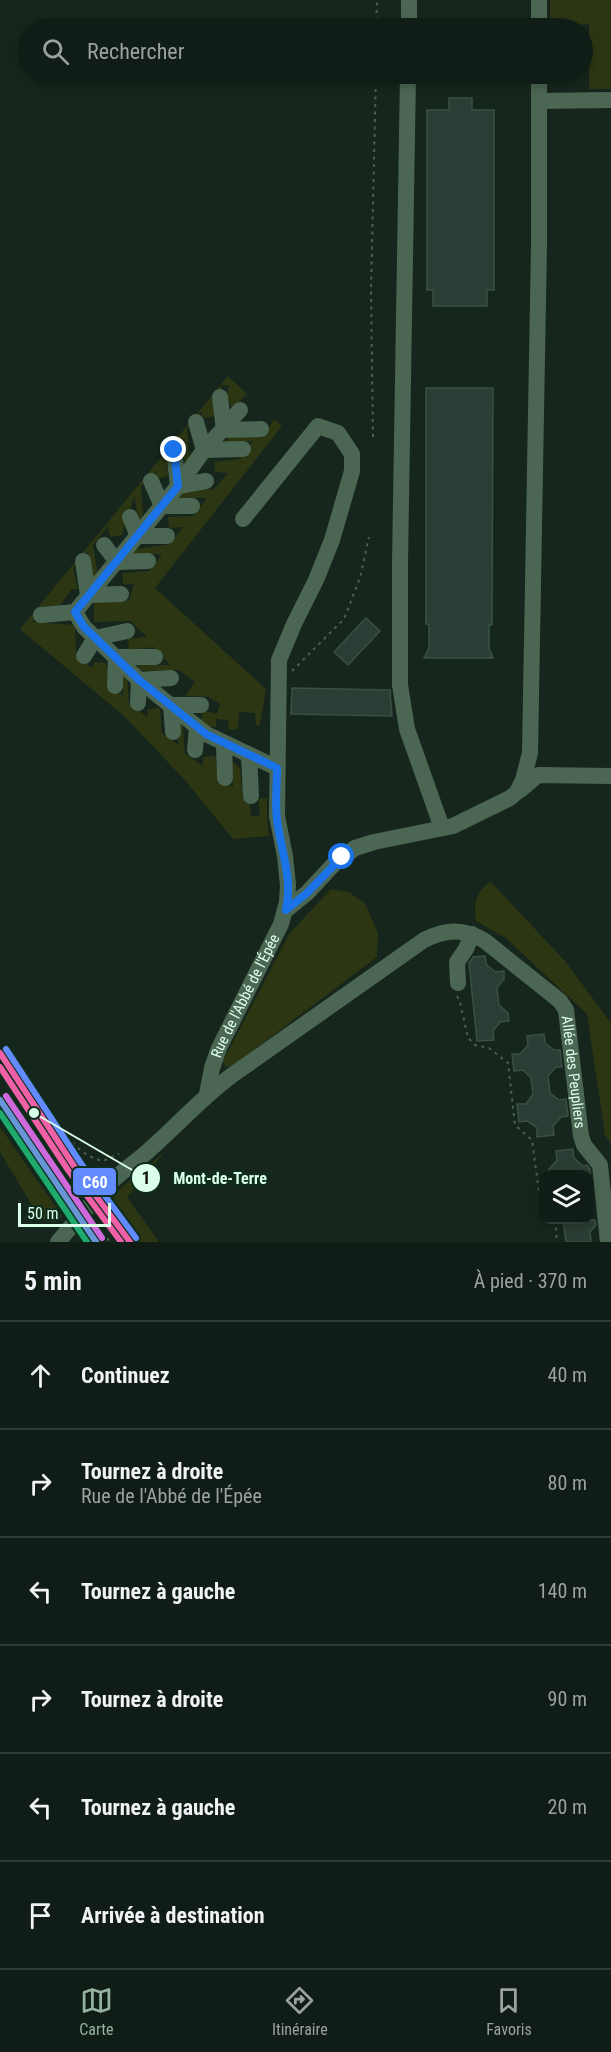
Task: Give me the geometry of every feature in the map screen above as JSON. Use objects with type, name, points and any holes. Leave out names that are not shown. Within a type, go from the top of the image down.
[{"type":"street","points":[[409,0],[409,18]]},
{"type":"street","points":[[539,0],[539,18]]},
{"type":"street","points":[[408,84],[400,685],[406,729],[442,828]]},
{"type":"street","points":[[517,792],[528,768],[530,753],[539,256],[539,84]]},
{"type":"street","points":[[539,101],[611,100]]},
{"type":"street","points":[[220,397],[224,430]]},
{"type":"street","points":[[41,615],[75,612],[178,486],[204,450],[240,410]]},
{"type":"street","points":[[196,422],[204,450]]},
{"type":"street","name":"Rue de l'Abbé de l'Épée","points":[[207,1094],[219,1048],[286,910],[288,885],[277,816],[279,660],[332,540],[352,471],[352,454],[338,433],[318,426],[243,519]]},
{"type":"street","points":[[224,430],[261,429]]},
{"type":"street","points":[[204,450],[243,449]]},
{"type":"street","points":[[174,450],[178,486]]},
{"type":"street","points":[[151,481],[162,506]]},
{"type":"street","points":[[178,486],[206,481]]},
{"type":"street","points":[[162,506],[192,506]]},
{"type":"street","points":[[130,517],[138,536]]},
{"type":"street","points":[[138,536],[167,536]]},
{"type":"street","points":[[104,545],[117,562]]},
{"type":"street","points":[[82,561],[88,596]]},
{"type":"street","points":[[117,562],[148,561]]},
{"type":"street","points":[[88,596],[121,594]]},
{"type":"street","points":[[75,612],[84,627],[139,680],[206,734],[277,768]]},
{"type":"street","points":[[84,656],[95,638],[127,631]]},
{"type":"street","points":[[116,657],[155,657]]},
{"type":"street","points":[[115,686],[116,657]]},
{"type":"street","points":[[139,680],[171,678]]},
{"type":"street","points":[[138,703],[139,680]]},
{"type":"street","points":[[171,705],[201,705]]},
{"type":"street","points":[[171,705],[173,732]]},
{"type":"street","points":[[195,750],[197,727]]},
{"type":"street","points":[[224,744],[225,778]]},
{"type":"street","points":[[249,755],[250,796]]},
{"type":"street","points":[[286,910],[307,893],[348,852],[374,842],[442,828],[464,821],[510,798],[538,775],[611,776]]},
{"type":"street","points":[[58,1242],[99,1187],[114,1178],[153,1146],[207,1094],[424,940],[455,930],[472,934],[457,962],[456,987]]},
{"type":"street","name":"Allée des Peupliers","points":[[472,934],[485,941],[560,1001],[566,1010],[581,1136],[584,1145],[600,1165],[608,1242]]},
{"type":"path","points":[[376,18],[377,0]]},
{"type":"path","points":[[373,437],[371,290],[376,84]]},
{"type":"path","points":[[278,685],[344,619],[360,578],[369,537]]},
{"type":"path","points":[[456,987],[468,1038],[475,1045],[489,1048],[508,1063],[515,1125],[532,1140],[539,1192]]},
{"type":"path","points":[[37,1095],[42,1098],[72,1143],[83,1154],[103,1161],[125,1151]]},
{"type":"path","points":[[38,1142],[80,1204],[75,1190],[67,1179]]},
{"type":"path","points":[[81,1161],[99,1187]]},
{"type":"path","points":[[91,1216],[111,1242]]},
{"type":"path","points":[[91,1221],[106,1242]]},
{"type":"path","points":[[555,1224],[557,1242]]},
{"type":"green space","points":[[550,0],[611,0],[611,89],[589,89],[589,84],[593,84],[593,18],[550,18]]},
{"type":"green space","points":[[228,376],[247,394],[232,408],[227,395],[229,386],[222,385],[216,416],[204,418],[201,412],[187,429],[190,459],[185,468],[182,439],[166,454],[168,476],[156,479],[156,471],[141,486],[143,517],[139,521],[134,496],[122,535],[110,537],[108,526],[93,545],[98,576],[92,583],[88,551],[73,568],[78,589],[72,589],[60,605],[42,607],[32,622],[75,625],[76,657],[92,668],[95,662],[106,663],[109,684],[123,696],[122,667],[127,672],[129,704],[148,717],[147,709],[160,708],[162,733],[178,745],[177,713],[182,719],[185,754],[203,766],[203,757],[215,756],[218,779],[233,787],[232,761],[240,768],[243,798],[249,800],[251,816],[260,816],[258,799],[267,798],[269,836],[233,839],[184,779],[125,717],[20,629]]},
{"type":"green space","points":[[274,419],[282,426],[155,588],[266,689],[260,725],[256,725],[255,713],[239,712],[238,729],[229,730],[228,720],[216,719],[216,727],[207,727],[200,723],[203,710],[217,714],[220,704],[209,697],[185,696],[195,682],[179,670],[140,671],[137,665],[170,665],[154,647],[129,650],[128,639],[147,637],[130,621],[94,622],[94,602],[129,600],[134,584],[123,584],[123,573],[149,571],[162,554],[130,555],[137,549],[170,544],[183,527],[169,528],[168,517],[193,516],[207,498],[175,498],[182,491],[214,489],[228,473],[215,472],[214,462],[240,459],[253,441],[223,443],[228,438],[265,436]]},
{"type":"green space","points":[[491,882],[565,961],[611,1023],[611,1144],[605,1135],[587,1014],[506,938],[476,921],[477,899],[482,889]]},
{"type":"green space","points":[[331,889],[348,892],[365,903],[378,933],[377,957],[231,1067],[225,1066],[223,1061],[289,934]]},
{"type":"green space","points":[[0,1127],[62,1216],[55,1222],[47,1221],[38,1215],[0,1152]]},
{"type":"green space","points":[[166,1151],[127,1197],[159,1242],[139,1242],[114,1208],[112,1199],[121,1188]]},
{"type":"building","points":[[449,98],[472,98],[472,110],[494,110],[494,290],[487,290],[487,306],[433,306],[433,290],[427,290],[427,110],[449,110]]},
{"type":"building","points":[[426,388],[493,388],[492,625],[489,624],[489,648],[493,658],[424,658],[429,648],[429,624],[426,624]]},
{"type":"building","points":[[366,618],[380,631],[348,665],[334,652]]},
{"type":"building","points":[[292,688],[390,690],[392,716],[291,714]]},
{"type":"building","points":[[485,956],[486,964],[495,972],[504,971],[504,979],[497,988],[499,1005],[508,1013],[509,1021],[500,1022],[493,1031],[494,1040],[477,1041],[469,963],[473,957]]},
{"type":"building","points":[[544,1034],[545,1043],[554,1050],[560,1050],[562,1067],[556,1067],[548,1076],[550,1093],[559,1100],[566,1099],[568,1116],[561,1117],[553,1126],[554,1135],[537,1137],[537,1128],[527,1121],[519,1122],[517,1104],[526,1104],[533,1094],[531,1078],[523,1070],[514,1071],[512,1054],[520,1054],[528,1045],[527,1036]]},
{"type":"building","points":[[573,1149],[574,1158],[583,1166],[587,1165],[590,1170],[548,1170],[557,1160],[556,1151]]},
{"type":"building","points":[[595,1220],[596,1225],[590,1232],[591,1242],[566,1242],[564,1224],[593,1224]]},
{"type":"transit line","name":"C60","points":[[6,1049],[80,1162],[136,1238]]},
{"type":"transit line","points":[[0,1053],[74,1166],[130,1242]]},
{"type":"transit line","points":[[0,1067],[68,1170],[121,1242]]},
{"type":"transit line","points":[[6,1096],[102,1238]]},
{"type":"transit line","points":[[0,1100],[96,1242]]},
{"type":"transit line","points":[[0,1113],[87,1242]]},
{"type":"place","name":"Mont-de-Terre","points":[[34,1113]]},
{"type":"route","points":[[174,450],[178,486],[75,612],[84,627],[139,680],[206,734],[277,768],[277,816],[288,875],[286,910],[307,893],[342,857]]}]
